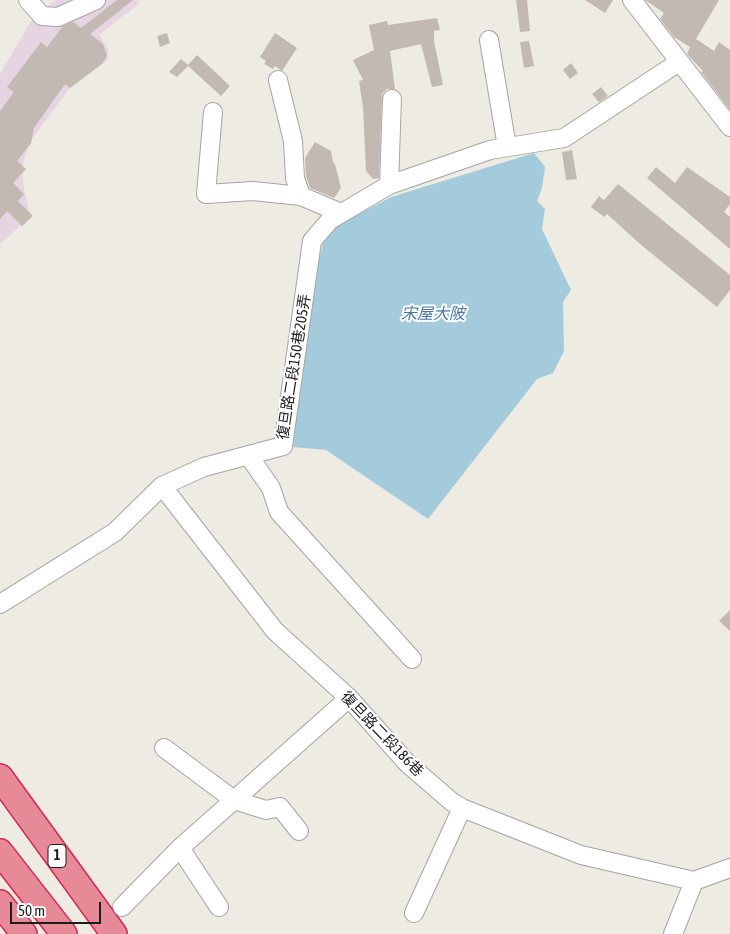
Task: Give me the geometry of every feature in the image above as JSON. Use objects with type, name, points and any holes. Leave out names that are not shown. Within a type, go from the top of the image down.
[{"type":"highway","name":"1","points":[[0,777],[114,934]]},
{"type":"highway","points":[[0,852],[64,934]]},
{"type":"highway","points":[[0,903],[24,934]]},
{"type":"lane","points":[[28,0],[42,16],[58,17],[96,0]]},
{"type":"lane","points":[[632,0],[730,127]]},
{"type":"lane","points":[[489,40],[507,147]]},
{"type":"lane","name":"復旦路二段150巷205弄","points":[[0,604],[115,532],[162,486],[204,467],[283,446],[312,241],[330,220],[388,185],[490,150],[564,138],[679,62]]},
{"type":"lane","points":[[278,80],[293,141],[295,178],[301,196]]},
{"type":"lane","points":[[388,185],[392,99]]},
{"type":"lane","points":[[213,112],[206,194],[253,191],[301,196],[341,213]]},
{"type":"lane","points":[[248,455],[271,488],[279,512],[412,659]]},
{"type":"lane","name":"復旦路二段186巷","points":[[162,486],[275,630],[349,698],[408,764],[462,808],[581,855],[694,881]]},
{"type":"lane","points":[[122,907],[180,848],[349,698]]},
{"type":"lane","points":[[164,748],[234,800],[266,810],[280,807],[299,831]]},
{"type":"lane","points":[[414,913],[462,808]]},
{"type":"lane","points":[[180,848],[219,907]]},
{"type":"lane","points":[[673,934],[694,881],[730,868]]},
{"type":"shaded area","points":[[56,0],[138,0],[140,3],[99,35],[108,49],[107,61],[73,84],[31,140],[23,162],[23,183],[30,217],[0,244],[0,74],[35,14]]},
{"type":"water","name":"宋屋大陂","points":[[534,153],[545,167],[542,188],[537,201],[545,209],[542,229],[571,290],[563,302],[564,351],[553,373],[537,379],[428,519],[326,450],[293,447],[304,325],[323,243],[333,228],[391,197]]},
{"type":"building","points":[[117,0],[133,0],[90,34],[103,44],[107,56],[102,64],[70,88],[65,84],[34,128],[31,143],[17,161],[26,169],[13,183],[24,194],[18,201],[33,216],[22,226],[7,211],[0,219],[0,111],[14,92],[7,87],[41,42],[47,47],[63,26],[73,22],[81,28]]},
{"type":"building","points":[[516,0],[527,0],[530,31],[520,32]]},
{"type":"building","points":[[585,0],[613,0],[605,13]]},
{"type":"building","points":[[645,0],[719,0],[696,39],[714,51],[719,42],[730,50],[730,110],[701,72],[703,71],[687,54],[690,47],[674,37],[660,19],[664,13]]},
{"type":"building","points":[[437,18],[440,30],[434,31],[434,41],[443,85],[432,87],[421,44],[390,51],[395,89],[387,89],[382,94],[379,178],[373,179],[366,171],[363,108],[359,81],[363,80],[353,60],[374,50],[369,25],[387,21],[388,25]]},
{"type":"building","points":[[167,33],[170,43],[160,47],[157,36]]},
{"type":"building","points":[[275,33],[297,48],[282,71],[275,66],[273,69],[264,64],[266,61],[260,57]]},
{"type":"building","points":[[529,41],[534,66],[524,68],[520,42]]},
{"type":"building","points":[[197,55],[230,86],[221,96],[188,66],[177,77],[169,72],[181,59],[188,65]]},
{"type":"building","points":[[571,63],[578,73],[570,79],[563,70]]},
{"type":"building","points":[[601,87],[608,96],[599,102],[592,94]]},
{"type":"building","points":[[315,142],[331,151],[341,188],[334,198],[310,188],[306,176],[305,158]]},
{"type":"building","points":[[572,150],[577,179],[566,180],[562,152]]},
{"type":"building","points":[[656,167],[675,183],[687,167],[730,197],[730,204],[724,212],[730,217],[730,249],[647,178]]},
{"type":"building","points":[[618,184],[730,275],[730,290],[717,307],[640,244],[607,214],[604,217],[591,207],[599,196],[604,200]]},
{"type":"building","points":[[730,610],[730,631],[719,621]]}]
